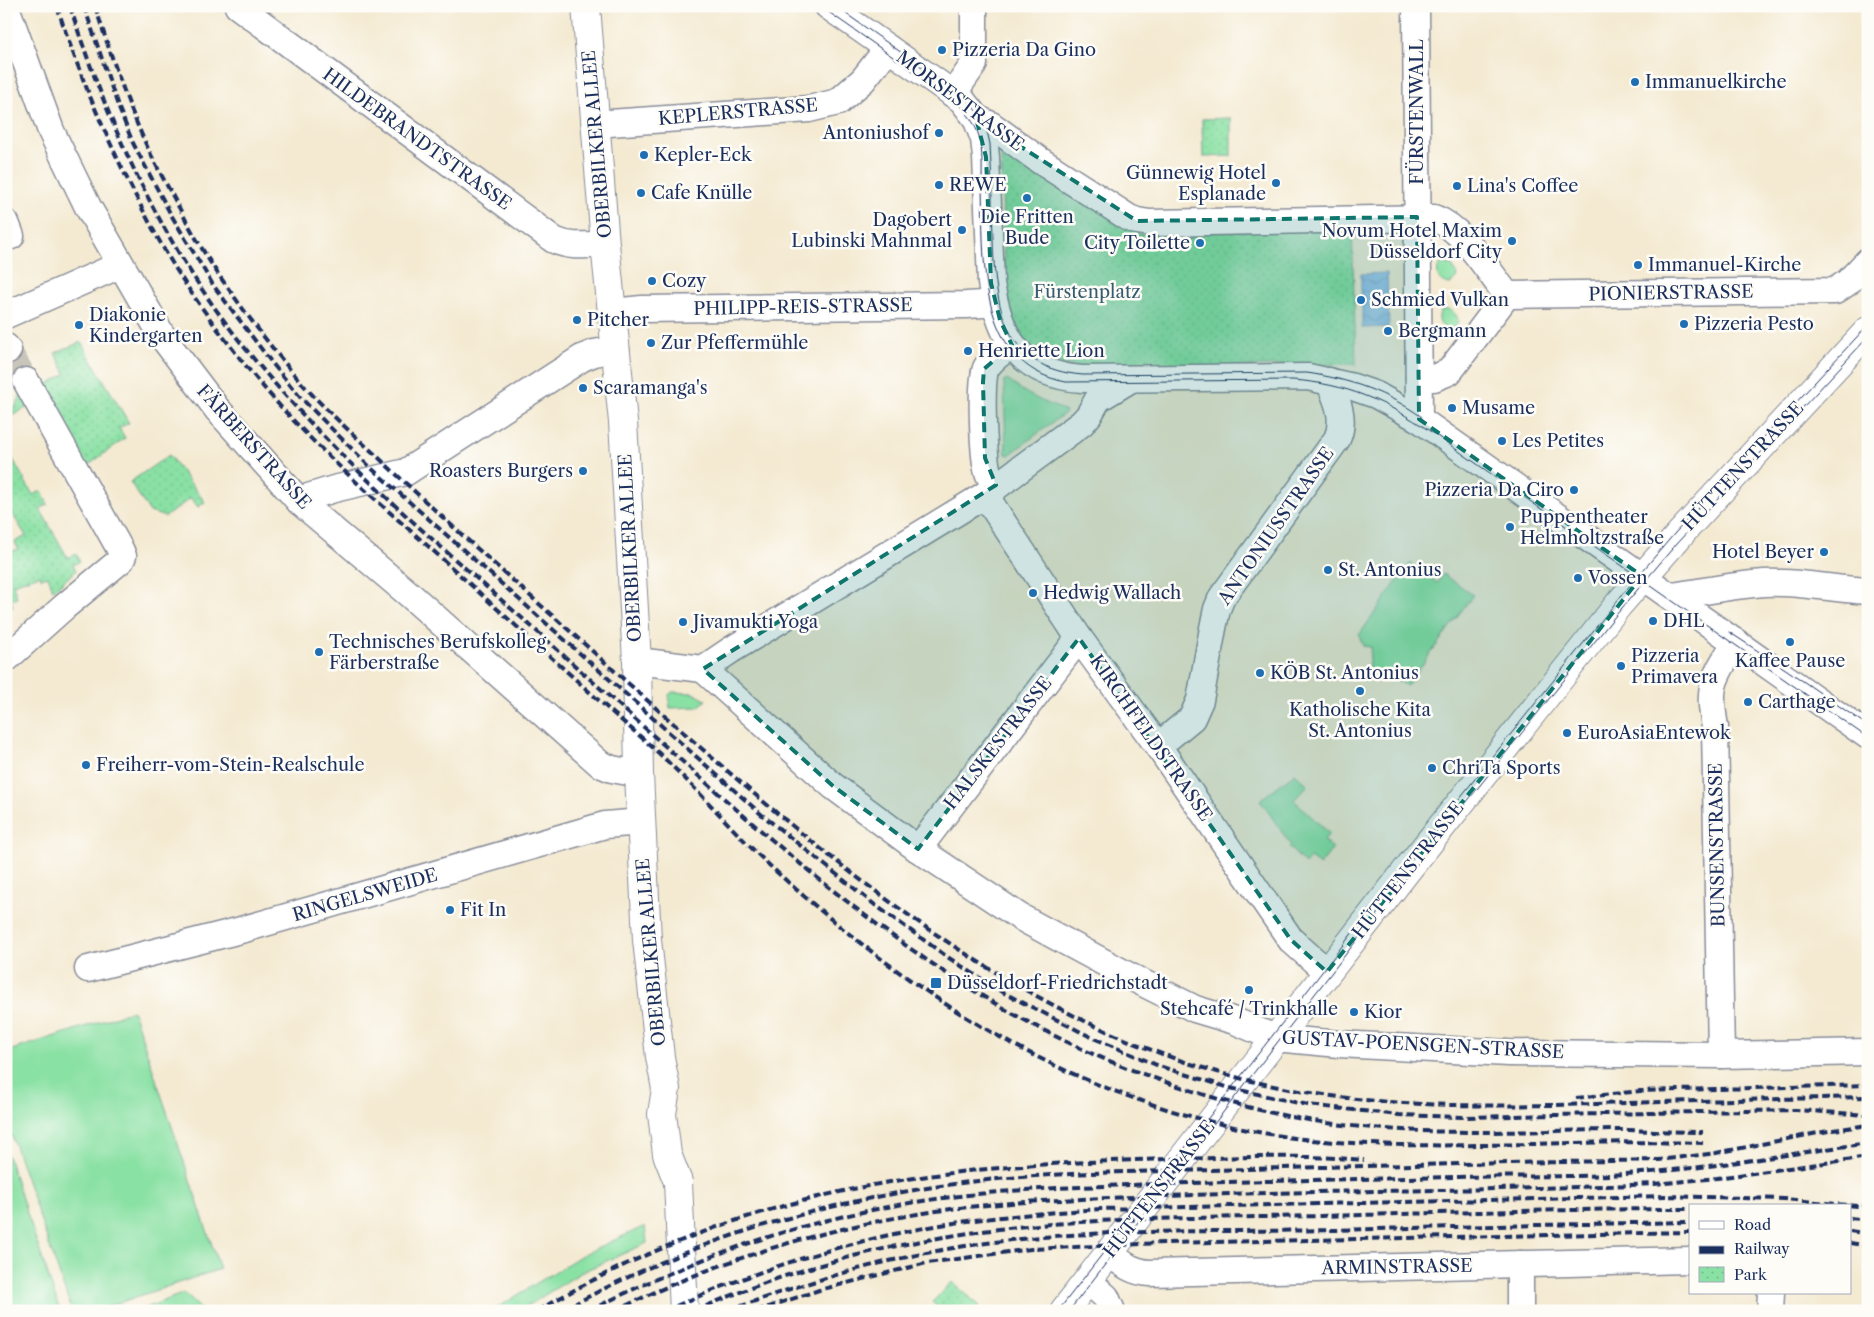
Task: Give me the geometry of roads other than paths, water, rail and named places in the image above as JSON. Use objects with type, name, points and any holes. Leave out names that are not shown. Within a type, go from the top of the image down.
[{"type":"main road","name":"OBERBILKER ALLEE","points":[[586,6],[605,244],[623,422],[637,661],[639,774],[649,956],[660,1057],[666,1089],[662,1114],[667,1154],[678,1180],[684,1311]]},
{"type":"main road","name":"HÜTTENSTRASSE","points":[[1065,1310],[1275,1038],[1555,683],[1642,576],[1868,331]]},
{"type":"street","name":"HILDEBRANDTSTRASSE","points":[[238,6],[554,240],[575,246],[605,244]]},
{"type":"street","name":"MORSESTRASSE","points":[[828,6],[962,100],[976,118],[991,125],[1039,160],[1118,211],[1138,221],[1150,223],[1417,217]]},
{"type":"street","points":[[953,94],[974,64],[974,6]]},
{"type":"street","name":"FÜRSTENWALL","points":[[1416,6],[1417,217]]},
{"type":"street","name":"FÄRBERSTRASSE","points":[[6,7],[51,131],[88,207],[164,339],[218,410],[300,502],[410,595],[600,764],[612,769],[639,774]]},
{"type":"street","name":"KEPLERSTRASSE","points":[[595,124],[809,109],[838,102],[863,80],[888,48]]},
{"type":"street","points":[[976,118],[984,139],[986,156],[990,283],[994,301],[1000,320],[1012,345],[1032,366],[1050,374],[1082,379],[1299,377],[1329,381],[1376,395],[1419,419],[1868,736]]},
{"type":"street","points":[[1419,377],[1434,378],[1449,372],[1507,295],[1466,242],[1444,221],[1434,218],[1417,217],[1419,419]]},
{"type":"street","points":[[6,223],[11,236],[6,237]]},
{"type":"street","name":"PIONIERSTRASSE","points":[[1507,295],[1835,291],[1848,282],[1868,261]]},
{"type":"street","points":[[6,315],[120,265]]},
{"type":"street","name":"PHILIPP-REIS-STRASSE","points":[[612,312],[641,309],[966,305],[994,301]]},
{"type":"street","name":"KIRCHFELDSTRASSE","points":[[1012,345],[984,369],[985,458],[990,490],[1079,638],[1158,746],[1292,940],[1327,972]]},
{"type":"street","points":[[300,502],[305,498],[334,489],[406,472],[582,358],[594,353],[616,349]]},
{"type":"street","points":[[637,661],[703,669],[990,490],[1082,423],[1098,399],[1131,379]]},
{"type":"street","points":[[6,659],[64,607],[121,560],[122,556],[122,551],[26,381]]},
{"type":"street","name":"ANTONIUSSTRASSE","points":[[1158,746],[1192,718],[1200,700],[1217,609],[1222,597],[1337,440],[1342,423],[1337,400],[1329,381]]},
{"type":"street","points":[[1672,596],[1730,586],[1765,583],[1868,591]]},
{"type":"street","name":"HALSKESTRASSE","points":[[918,849],[1079,638]]},
{"type":"street","name":"BUNSENSTRASSE","points":[[1721,1054],[1715,746],[1712,689],[1717,674],[1736,642]]},
{"type":"street","name":"GUSTAV-POENSGEN-STRASSE","points":[[703,669],[833,786],[918,849],[1020,917],[1195,1009],[1234,1021],[1275,1038],[1339,1044],[1508,1053],[1721,1054],[1868,1052]]},
{"type":"street","name":"RINGELSWEIDE","points":[[88,969],[241,930],[605,825],[641,822]]},
{"type":"street","name":"ARMINSTRASSE","points":[[1109,1254],[1129,1268],[1143,1272],[1689,1260]]},
{"type":"street","points":[[1520,1264],[1520,1311]]},
{"type":"street","points":[[1088,1281],[1106,1297],[1112,1311]]},
{"type":"street","points":[[1770,1311],[1771,1294]]},
{"type":"water","points":[[1387,273],[1389,327],[1362,328],[1362,304],[1365,300],[1361,296],[1361,274]]},
{"type":"tunnel","points":[[8,350],[26,381]]},
{"type":"tram line","points":[[820,6],[956,101],[973,122],[979,136],[981,148],[983,244],[985,274],[991,304],[1000,331],[1015,354],[1036,372],[1066,382],[1293,380],[1331,385],[1381,403],[1430,431],[1868,738]]},
{"type":"tram line","points":[[835,6],[959,93],[979,115],[986,129],[990,144],[994,265],[1001,310],[1009,330],[1020,347],[1035,361],[1056,370],[1083,375],[1307,373],[1338,379],[1367,388],[1395,400],[1422,417]]},
{"type":"tram line","points":[[1058,1311],[1364,918],[1621,596],[1675,533],[1868,325]]},
{"type":"tram line","points":[[1069,1311],[1370,923],[1616,615],[1678,542],[1868,337]]},
{"type":"tram line","points":[[1729,632],[1868,726]]},
{"type":"railway","points":[[57,6],[96,112],[156,236],[215,326],[270,394],[300,427],[358,483],[656,751],[768,864],[810,902],[854,938],[945,1004],[1043,1060],[1095,1083],[1184,1114],[1276,1135],[1364,1144],[1399,1145],[1622,1142],[1703,1143]]},
{"type":"railway","points":[[70,6],[95,79],[110,115],[125,150],[160,219],[199,285],[235,335],[274,382],[315,427],[402,512],[683,762],[822,881],[919,955],[970,989],[1023,1019],[1091,1053],[1132,1070],[1208,1096],[1274,1113],[1318,1122],[1396,1130],[1496,1132],[1629,1130],[1703,1132]]},
{"type":"railway","points":[[84,6],[118,106],[133,143],[170,213],[213,285],[300,397],[370,467],[761,814],[875,905],[949,958],[1002,992],[1089,1036],[1159,1066],[1230,1088],[1308,1105],[1399,1115],[1462,1117],[1796,1110],[1868,1115]]},
{"type":"railway","points":[[95,6],[122,86],[141,133],[187,222],[212,265],[233,295],[273,349],[306,388],[447,521],[713,758],[791,825],[872,889],[956,948],[1043,1000],[1134,1043],[1228,1075],[1320,1094],[1411,1103],[1503,1106],[1868,1097]]},
{"type":"railway","points":[[1576,1098],[1640,1091],[1868,1085]]},
{"type":"railway","points":[[562,1311],[611,1285],[661,1263],[764,1225],[870,1198],[978,1181],[1079,1174],[1659,1160],[1716,1153],[1868,1125]]},
{"type":"railway","points":[[589,1311],[668,1274],[748,1243],[790,1230],[873,1210],[976,1194],[1036,1189],[1157,1184],[1608,1175],[1674,1170],[1868,1143]]},
{"type":"railway","points":[[537,1311],[620,1267],[708,1230],[798,1202],[890,1182],[993,1168],[1097,1162],[1266,1157],[1364,1160]]},
{"type":"railway","points":[[615,1311],[697,1274],[782,1245],[870,1223],[959,1208],[1047,1201],[1193,1195],[1654,1184],[1717,1178],[1868,1157]]},
{"type":"railway","points":[[665,1311],[778,1266],[856,1243],[935,1226],[1037,1214],[1100,1209],[1665,1196],[1784,1199],[1836,1204]]},
{"type":"railway","points":[[1852,1205],[1868,1207]]},
{"type":"railway","points":[[695,1311],[775,1279],[858,1255],[942,1237],[1027,1226],[1174,1218],[1689,1209]]},
{"type":"railway","points":[[1852,1218],[1868,1220]]},
{"type":"railway","points":[[728,1311],[802,1285],[877,1264],[954,1248],[1031,1238],[1144,1232],[1689,1222]]},
{"type":"railway","points":[[1852,1231],[1868,1234]]},
{"type":"railway","points":[[756,1311],[819,1290],[927,1263],[1031,1249],[1163,1243],[1689,1232]]},
{"type":"railway","points":[[1852,1243],[1868,1246]]},
{"type":"place","name":"Pizzeria Da Gino","points":[[942,50]]},
{"type":"place","name":"Immanuelkirche","points":[[1635,82]]},
{"type":"place","name":"Antoniushof","points":[[939,133]]},
{"type":"place","name":"Kepler-Eck","points":[[644,155]]},
{"type":"place","name":"Günnewig Hotel Esplanade","points":[[1276,183]]},
{"type":"place","name":"REWE","points":[[939,185]]},
{"type":"place","name":"Lina's Coffee","points":[[1457,186]]},
{"type":"place","name":"Cafe Knülle","points":[[641,193]]},
{"type":"place","name":"Die Fritten Bude","points":[[1027,198]]},
{"type":"place","name":"Dagobert Lubinski Mahnmal","points":[[962,230]]},
{"type":"place","name":"Novum Hotel Maxim Düsseldorf City","points":[[1512,241]]},
{"type":"place","name":"City Toilette","points":[[1200,243]]},
{"type":"place","name":"Immanuel-Kirche","points":[[1638,265]]},
{"type":"place","name":"Cozy","points":[[652,281]]},
{"type":"place","name":"Schmied Vulkan","points":[[1361,300]]},
{"type":"place","name":"Pitcher","points":[[577,320]]},
{"type":"place","name":"Pizzeria Pesto","points":[[1684,324]]},
{"type":"place","name":"Diakonie Kindergarten","points":[[79,325]]},
{"type":"place","name":"Bergmann","points":[[1388,331]]},
{"type":"place","name":"Zur Pfeffermühle","points":[[651,343]]},
{"type":"place","name":"Henriette Lion","points":[[968,351]]},
{"type":"place","name":"Scaramanga's","points":[[583,388]]},
{"type":"place","name":"Musame","points":[[1452,408]]},
{"type":"place","name":"Les Petites","points":[[1502,441]]},
{"type":"place","name":"Roasters Burgers","points":[[583,471]]},
{"type":"place","name":"Pizzeria Da Ciro","points":[[1574,490]]},
{"type":"place","name":"Puppentheater Helmholtzstraße","points":[[1510,527]]},
{"type":"place","name":"Hotel Beyer","points":[[1824,552]]},
{"type":"place","name":"St. Antonius","points":[[1328,570]]},
{"type":"place","name":"Vossen","points":[[1578,578]]},
{"type":"place","name":"Hedwig Wallach","points":[[1033,593]]},
{"type":"place","name":"DHL","points":[[1653,621]]},
{"type":"place","name":"Jivamukti Yoga","points":[[683,622]]},
{"type":"place","name":"Kaffee Pause","points":[[1790,642]]},
{"type":"place","name":"Technisches Berufskolleg Färberstraße","points":[[319,652]]},
{"type":"place","name":"Pizzeria Primavera","points":[[1621,666]]},
{"type":"place","name":"KÖB St. Antonius","points":[[1260,673]]},
{"type":"place","name":"Katholische Kita St. Antonius","points":[[1360,691]]},
{"type":"place","name":"Carthage","points":[[1748,702]]},
{"type":"place","name":"EuroAsiaEntewok","points":[[1567,733]]},
{"type":"place","name":"Freiherr-vom-Stein-Realschule","points":[[86,765]]},
{"type":"place","name":"ChriTa Sports","points":[[1432,768]]},
{"type":"place","name":"Fit In","points":[[450,910]]},
{"type":"place","name":"Düsseldorf-Friedrichstadt","points":[[936,983]]},
{"type":"place","name":"Stehcafé / Trinkhalle","points":[[1249,990]]},
{"type":"place","name":"Kior","points":[[1354,1012]]},
{"type":"park label","name":"Fürstenplatz","points":[[1087,292]]}]
